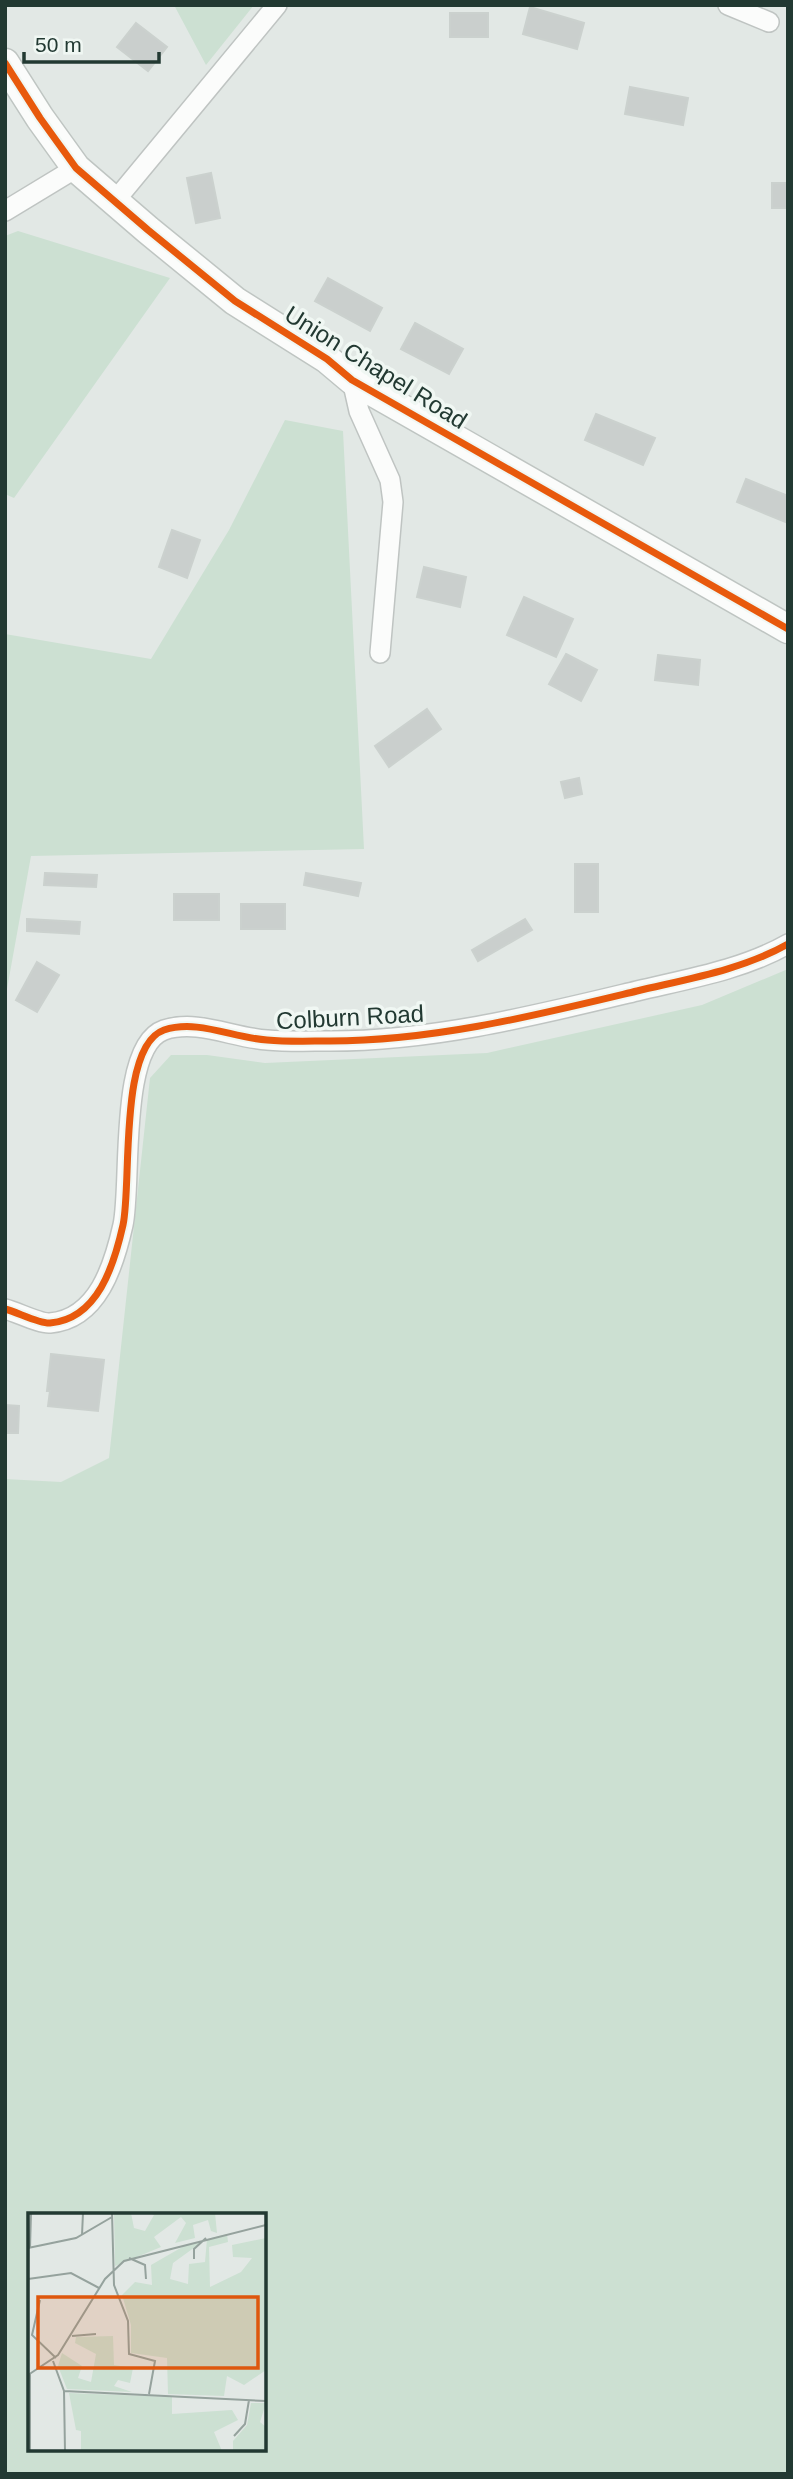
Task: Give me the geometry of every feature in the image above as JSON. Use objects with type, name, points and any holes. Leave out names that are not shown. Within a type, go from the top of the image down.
[{"type":"street","points":[[114,202],[277,5]]},
{"type":"street","points":[[728,5],[769,22]]},
{"type":"street","name":"Union Chapel Road","points":[[5,63],[76,168],[235,301],[327,359],[352,380],[788,629]]},
{"type":"street","points":[[5,211],[76,168]]},
{"type":"street","points":[[352,380],[359,411],[390,480],[393,502],[380,653]]},
{"type":"street","name":"Colburn Road","points":[[5,1309],[47,1324],[72,1318],[89,1304],[104,1286],[123,1223],[136,1070],[144,1048],[159,1032],[181,1025],[268,1040],[334,1041],[466,1028],[531,1016],[723,970],[788,944]]},
{"type":"green space","points":[[174,5],[254,5],[206,65]]},
{"type":"green space","points":[[18,231],[170,278],[14,498],[5,494],[5,236]]},
{"type":"green space","points":[[285,420],[343,431],[364,849],[31,856],[5,1000],[5,634],[151,659],[229,530]]},
{"type":"green space","points":[[788,969],[788,2474],[5,2474],[5,1479],[61,1482],[109,1458],[150,1078],[171,1055],[207,1055],[265,1063],[487,1053],[702,1005]]},
{"type":"building","points":[[530,7],[584,23],[577,49],[523,34]]},
{"type":"building","points":[[450,13],[488,13],[488,37],[450,37]]},
{"type":"building","points":[[136,23],[167,47],[148,71],[117,47]]},
{"type":"building","points":[[630,87],[688,98],[683,125],[625,114]]},
{"type":"building","points":[[211,173],[220,218],[196,223],[187,178]]},
{"type":"building","points":[[772,183],[788,183],[788,208],[772,208]]},
{"type":"building","points":[[328,278],[382,308],[370,331],[315,301]]},
{"type":"building","points":[[415,323],[463,349],[449,374],[401,349]]},
{"type":"building","points":[[596,414],[655,438],[643,465],[585,440]]},
{"type":"building","points":[[746,479],[788,496],[788,523],[737,502]]},
{"type":"building","points":[[172,530],[200,540],[187,578],[159,567]]},
{"type":"building","points":[[424,567],[466,577],[460,607],[417,597]]},
{"type":"building","points":[[524,597],[573,619],[556,657],[507,635]]},
{"type":"building","points":[[566,654],[597,670],[581,701],[549,684]]},
{"type":"building","points":[[658,655],[700,660],[698,685],[655,680]]},
{"type":"building","points":[[427,709],[441,729],[389,767],[375,746]]},
{"type":"building","points":[[579,778],[582,794],[565,798],[561,782]]},
{"type":"building","points":[[575,864],[598,864],[598,912],[575,912]]},
{"type":"building","points":[[45,873],[97,875],[96,887],[44,885]]},
{"type":"building","points":[[306,873],[361,883],[358,896],[304,885]]},
{"type":"building","points":[[174,894],[219,894],[219,920],[174,920]]},
{"type":"building","points":[[241,904],[285,904],[285,929],[241,929]]},
{"type":"building","points":[[27,919],[80,922],[79,934],[27,931]]},
{"type":"building","points":[[525,919],[532,930],[478,961],[472,950]]},
{"type":"building","points":[[37,962],[59,975],[37,1012],[16,1000]]},
{"type":"building","points":[[51,1354],[104,1360],[98,1411],[48,1406]]},
{"type":"building","points":[[5,1405],[19,1406],[18,1433],[5,1433]]},
{"type":"cycle path","points":[[5,63],[76,168],[235,301],[327,359],[352,380],[788,629]]},
{"type":"cycle path","points":[[5,1309],[50,1323],[80,1312],[101,1288],[115,1257],[123,1225],[130,1118],[139,1062],[149,1041],[164,1030],[177,1027],[203,1028],[275,1041],[369,1040],[446,1032],[714,973],[752,961],[788,944]]}]
